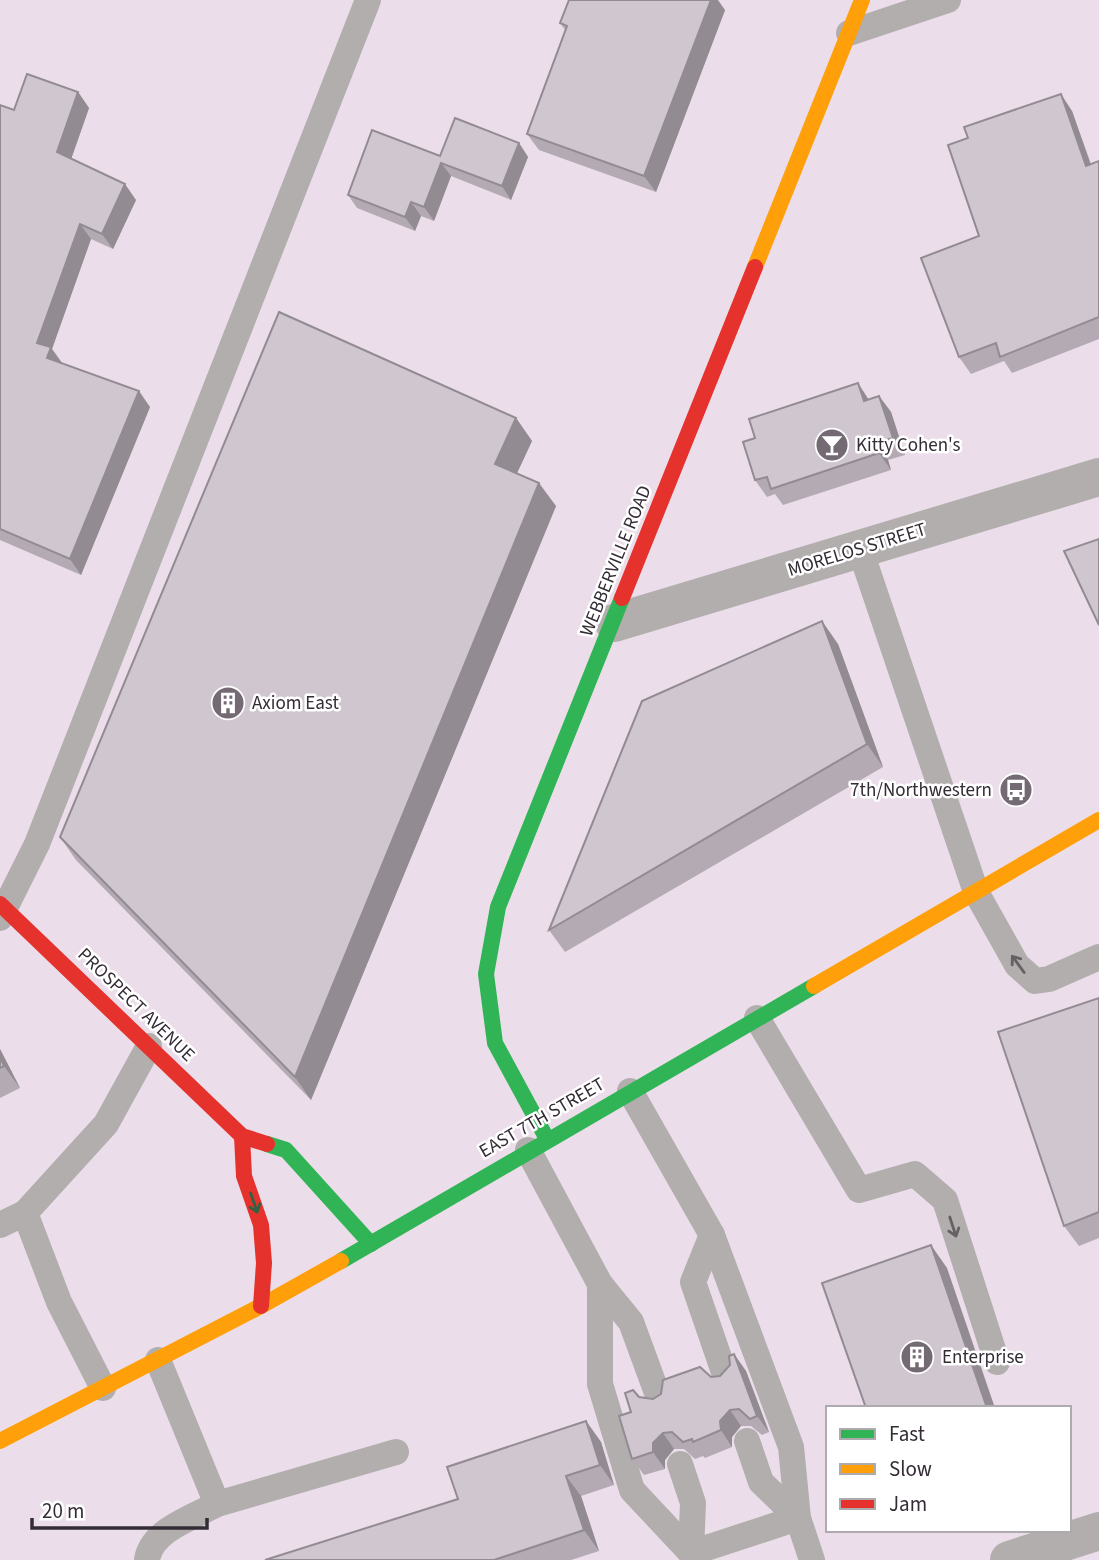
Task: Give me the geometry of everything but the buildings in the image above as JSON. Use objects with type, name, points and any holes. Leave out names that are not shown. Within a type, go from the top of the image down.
[{"type":"street","name":"WEBBERVILLE ROAD","points":[[538,1145],[495,1043],[486,974],[498,907],[862,0]]},
{"type":"street","name":"MORELOS STREET","points":[[614,623],[1099,477]]},
{"type":"street","name":"EAST 7TH STREET","points":[[0,1441],[261,1306],[371,1244],[1099,820]]},
{"type":"street","name":"PROSPECT AVENUE","points":[[2,911],[242,1136],[286,1150],[371,1244]]},
{"type":"street","points":[[242,1136],[244,1176],[261,1225],[264,1264],[261,1306]]},
{"type":"street","points":[[1009,1560],[1055,1537],[1099,1531]]},
{"type":"lane","points":[[2,911],[37,844],[368,0]]},
{"type":"lane","points":[[849,33],[948,0]]},
{"type":"lane","points":[[860,549],[976,892],[1017,965],[1035,981],[1049,979],[1099,957]]},
{"type":"lane","points":[[757,1018],[859,1190],[915,1174],[944,1200],[997,1362]]},
{"type":"lane","points":[[0,1225],[25,1213],[106,1124],[149,1046]]},
{"type":"lane","points":[[630,1091],[712,1235],[791,1447],[798,1518],[812,1560]]},
{"type":"lane","points":[[538,1145],[600,1284],[631,1322],[660,1401]]},
{"type":"lane","points":[[25,1213],[59,1302],[103,1388]]},
{"type":"lane","points":[[712,1235],[692,1282],[726,1378]]},
{"type":"lane","points":[[600,1284],[600,1384],[632,1490],[692,1556]]},
{"type":"lane","points":[[158,1360],[217,1504]]},
{"type":"lane","points":[[747,1441],[761,1482],[798,1518]]},
{"type":"lane","points":[[147,1560],[148,1552],[162,1534],[217,1504],[396,1452]]},
{"type":"lane","points":[[680,1464],[693,1503],[692,1556]]},
{"type":"lane","points":[[692,1556],[798,1518]]},
{"type":"traffic: fast","points":[[547,1139],[495,1043],[486,974],[498,907],[622,598]]},
{"type":"traffic: fast","points":[[341,1261],[814,986]]},
{"type":"traffic: fast","points":[[267,1144],[286,1150],[371,1244]]},
{"type":"traffic: slow","points":[[755,267],[862,0]]},
{"type":"traffic: slow","points":[[814,986],[1099,820]]},
{"type":"traffic: slow","points":[[0,1441],[261,1306],[341,1261]]},
{"type":"traffic: jam","points":[[622,598],[755,267]]},
{"type":"traffic: jam","points":[[0,904],[242,1136],[267,1144]]},
{"type":"traffic: jam","points":[[242,1136],[244,1176],[261,1225],[264,1263],[261,1306]]},
{"type":"place","name":"Kitty Cohen's","points":[[832,445]]},
{"type":"place","name":"Axiom East","points":[[228,703]]},
{"type":"place","name":"7th/Northwestern","points":[[1016,790]]},
{"type":"place","name":"Enterprise","points":[[917,1357]]}]
